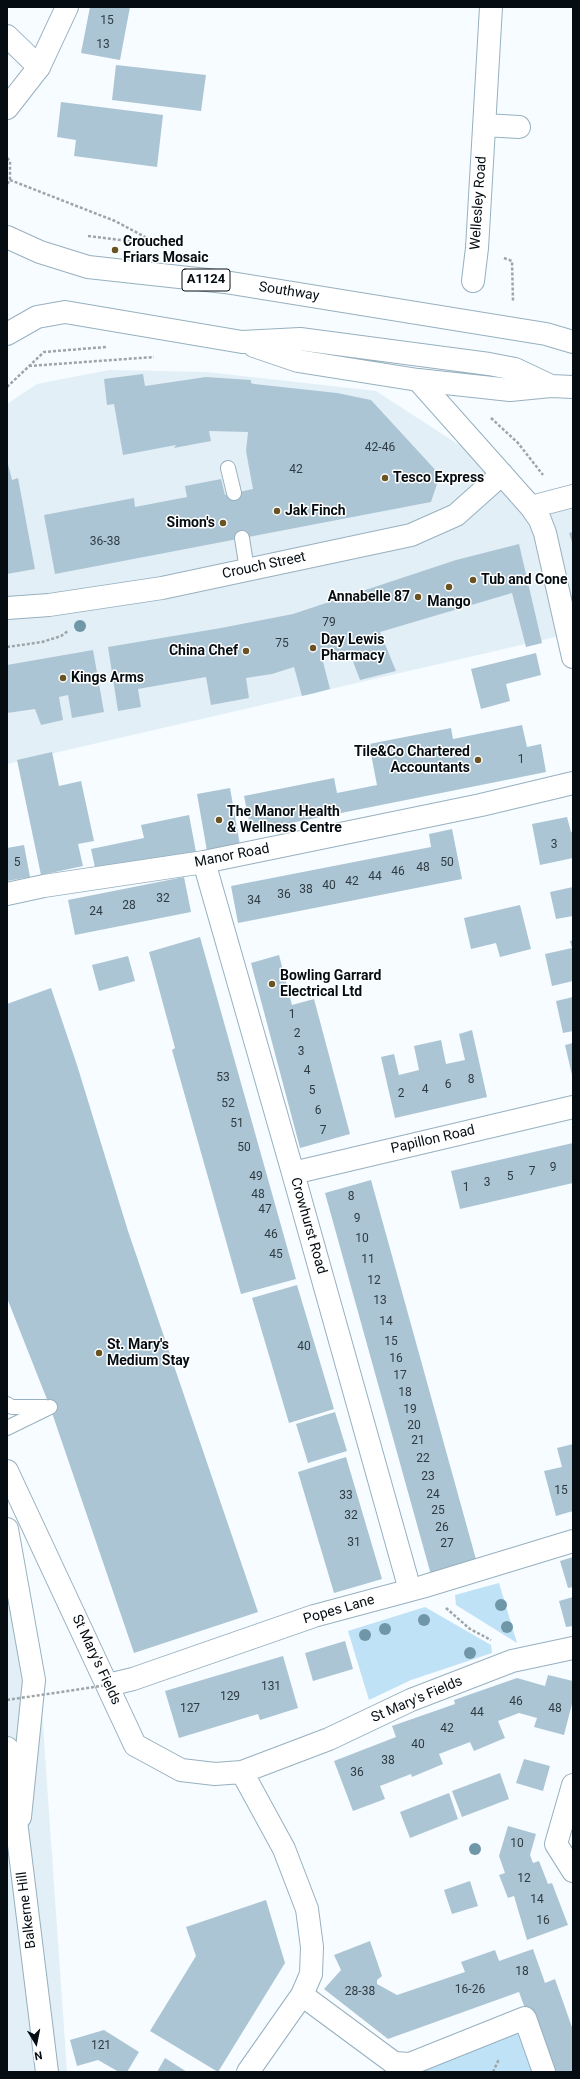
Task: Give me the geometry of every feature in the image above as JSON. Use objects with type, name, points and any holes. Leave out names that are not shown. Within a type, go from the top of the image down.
[{"type":"street","points":[[7,108],[39,67],[67,7]]},
{"type":"street","name":"Wellesley Road","points":[[474,281],[491,7]]},
{"type":"street","points":[[7,36],[39,67]]},
{"type":"street","points":[[484,125],[519,127]]},
{"type":"street","name":"Southway","points":[[7,237],[40,252],[88,267],[225,282],[546,334],[573,342]]},
{"type":"street","points":[[7,334],[37,317],[64,312],[242,342],[298,361],[418,380],[510,390],[551,386],[573,387]]},
{"type":"street","points":[[242,342],[300,339],[489,364],[514,369],[551,386]]},
{"type":"street","points":[[418,380],[531,507],[540,520],[545,533],[573,657]]},
{"type":"street","name":"Crouch Street","points":[[7,608],[48,605],[162,588],[411,535],[456,515],[502,474]]},
{"type":"street","points":[[531,507],[565,498]]},
{"type":"street","name":"Manor Road","points":[[7,894],[44,886],[204,862],[482,806],[573,783]]},
{"type":"street","name":"Crowhurst Road","points":[[204,862],[294,1173],[410,1590]]},
{"type":"street","name":"Papillon Road","points":[[294,1173],[573,1107]]},
{"type":"street","name":"St Mary's Fields","points":[[7,1471],[135,1745],[181,1770],[215,1774],[242,1772],[329,1739],[411,1700],[505,1664],[573,1648]]},
{"type":"street","points":[[7,1529],[34,1680],[18,1836]]},
{"type":"street","name":"Popes Lane","points":[[108,1685],[133,1679],[314,1616],[410,1590],[573,1541]]},
{"type":"street","name":"Balkerne Hill","points":[[7,1748],[47,2072]]},
{"type":"street","points":[[242,1772],[284,1849],[307,1909],[312,1947],[311,1974],[302,1995],[248,2072]]},
{"type":"street","points":[[573,1785],[556,1844],[573,1870]]},
{"type":"street","points":[[302,1995],[394,2063],[411,2068],[525,2018],[544,2072]]},
{"type":"lane","points":[[228,468],[234,493]]},
{"type":"lane","points":[[242,538],[247,570]]},
{"type":"lane","points":[[7,1404],[12,1407],[50,1407],[7,1428]]},
{"type":"path","points":[[7,158],[10,162],[10,180],[7,184]]},
{"type":"path","points":[[10,180],[115,221],[167,248]]},
{"type":"path","points":[[84,236],[153,242]]},
{"type":"path","points":[[512,261],[514,304]]},
{"type":"path","points":[[7,387],[44,352],[105,348],[107,345]]},
{"type":"path","points":[[29,366],[160,357]]},
{"type":"path","points":[[488,415],[518,443],[549,483],[565,498]]},
{"type":"path","points":[[7,647],[42,642],[61,636],[69,630]]},
{"type":"path","points":[[444,1606],[470,1629],[492,1642]]},
{"type":"path","points":[[7,1700],[108,1685]]},
{"type":"shaded area","points":[[109,370],[207,372],[376,391],[539,497],[573,489],[573,633],[7,764],[7,404],[37,384]]},
{"type":"shaded area","points":[[7,1549],[40,1682],[67,2072],[7,2072]]},
{"type":"shaded area","points":[[499,1583],[517,1643],[456,1605],[455,1595]]},
{"type":"shaded area","points":[[425,1607],[491,1645],[492,1653],[411,1680],[369,1700],[348,1631]]},
{"type":"shaded area","points":[[518,2027],[535,2072],[423,2072],[421,2066]]},
{"type":"building","points":[[90,7],[130,7],[120,60],[81,53]]},
{"type":"building","points":[[116,65],[206,75],[201,111],[112,100]]},
{"type":"building","points":[[61,102],[163,115],[157,167],[74,156],[76,140],[57,137]]},
{"type":"building","points":[[143,374],[145,386],[206,377],[251,380],[251,383],[254,384],[337,393],[371,400],[440,475],[431,502],[55,574],[44,515],[134,498],[135,507],[187,497],[185,486],[221,479],[225,495],[253,489],[246,451],[248,432],[209,431],[211,441],[174,448],[176,445],[123,455],[114,404],[107,405],[104,379]]},
{"type":"building","points":[[7,460],[12,480],[18,478],[35,569],[7,574]]},
{"type":"building","points":[[573,532],[573,545],[569,533]]},
{"type":"building","points":[[519,544],[542,643],[526,647],[512,593],[380,632],[396,671],[360,680],[349,651],[322,658],[330,689],[315,693],[302,696],[294,667],[272,674],[246,678],[249,698],[211,705],[206,677],[138,689],[141,707],[118,711],[108,647],[293,614],[456,560]]},
{"type":"building","name":"Kings Arms","points":[[93,650],[104,712],[72,718],[68,695],[59,697],[63,720],[41,725],[35,709],[7,713],[7,665]]},
{"type":"building","points":[[536,653],[541,675],[506,684],[510,701],[481,709],[471,669]]},
{"type":"building","points":[[522,725],[527,747],[541,744],[546,772],[251,831],[244,796],[334,778],[337,793],[377,785],[369,744],[451,728],[453,739]]},
{"type":"building","points":[[52,752],[59,786],[81,781],[94,841],[78,844],[83,866],[41,875],[17,760]]},
{"type":"building","name":"The Manor Health & Wellness Centre","points":[[230,788],[240,845],[207,851],[197,794]]},
{"type":"building","points":[[189,815],[196,852],[96,872],[91,849],[144,838],[141,825]]},
{"type":"building","points":[[567,817],[571,832],[573,831],[573,858],[540,865],[532,824]]},
{"type":"building","points":[[452,829],[462,879],[238,923],[231,886],[431,847],[429,834]]},
{"type":"building","points":[[24,845],[30,877],[7,881],[7,848]]},
{"type":"building","points":[[184,877],[191,912],[75,935],[68,900]]},
{"type":"building","points":[[573,887],[573,916],[556,919],[550,892]]},
{"type":"building","points":[[520,905],[531,949],[500,957],[496,943],[471,949],[464,918]]},
{"type":"building","points":[[200,937],[296,1279],[241,1294],[172,1050],[175,1048],[149,952]]},
{"type":"building","points":[[573,940],[573,981],[552,986],[545,954],[572,948],[570,941]]},
{"type":"building","points":[[279,955],[292,1005],[314,999],[350,1134],[300,1148],[251,963]]},
{"type":"building","points":[[128,956],[135,981],[99,991],[92,965]]},
{"type":"building","name":"St. Mary's Medium Stay","points":[[51,988],[77,1065],[128,1231],[258,1612],[134,1653],[50,1407],[7,1298],[7,1004]]},
{"type":"building","points":[[573,997],[573,1031],[563,1033],[556,1001]]},
{"type":"building","points":[[472,1030],[487,1097],[395,1118],[381,1057],[394,1054],[399,1075],[419,1070],[414,1046],[441,1040],[446,1064],[465,1060],[459,1034]]},
{"type":"building","points":[[573,1043],[573,1075],[572,1075],[565,1045]]},
{"type":"building","points":[[573,1143],[573,1183],[460,1209],[451,1171]]},
{"type":"building","points":[[371,1180],[477,1563],[431,1575],[325,1193]]},
{"type":"building","points":[[297,1285],[334,1409],[289,1423],[252,1298]]},
{"type":"building","points":[[335,1412],[347,1451],[308,1463],[296,1424]]},
{"type":"building","points":[[573,1444],[573,1511],[556,1516],[544,1471],[562,1467],[557,1448]]},
{"type":"building","points":[[346,1457],[382,1579],[334,1593],[298,1472]]},
{"type":"building","points":[[573,1557],[573,1587],[568,1588],[560,1561]]},
{"type":"building","points":[[573,1597],[573,1626],[566,1627],[559,1601]]},
{"type":"building","points":[[345,1641],[353,1669],[313,1681],[305,1653]]},
{"type":"building","points":[[283,1656],[298,1708],[260,1720],[258,1714],[179,1738],[165,1691]]},
{"type":"building","points":[[548,1675],[573,1681],[573,1700],[564,1735],[534,1727],[537,1718],[519,1713],[498,1721],[505,1738],[474,1751],[470,1742],[439,1754],[443,1764],[412,1777],[411,1774],[380,1786],[385,1799],[353,1811],[334,1761],[396,1737],[392,1726],[455,1704],[454,1700],[517,1678],[545,1686]]},
{"type":"building","points":[[524,1759],[550,1766],[543,1791],[516,1783]]},
{"type":"building","points":[[500,1773],[509,1799],[462,1817],[452,1791]]},
{"type":"building","points":[[449,1793],[458,1819],[410,1838],[400,1812]]},
{"type":"building","points":[[508,1826],[536,1834],[530,1855],[533,1863],[539,1861],[548,1884],[552,1883],[568,1925],[527,1940],[514,1896],[508,1898],[499,1875],[505,1873],[499,1856]]},
{"type":"building","points":[[470,1881],[478,1906],[452,1914],[444,1890]]},
{"type":"building","points":[[266,1900],[285,1963],[218,2072],[150,2031],[196,1956],[186,1927]]},
{"type":"building","points":[[370,1941],[382,1976],[377,1980],[377,1984],[397,1995],[465,1972],[461,1962],[495,1950],[499,1961],[533,1949],[545,1983],[555,1979],[573,2030],[573,2072],[548,2072],[519,1992],[388,2039],[324,1989],[341,1970],[334,1955]]},
{"type":"building","points":[[104,2030],[139,2052],[127,2072],[119,2072],[98,2060],[77,2066],[70,2040]]},
{"type":"building","points":[[165,2058],[187,2072],[157,2072]]},
{"type":"place","name":"Crouched Friars Mosaic","points":[[115,250]]},
{"type":"place","name":"Tesco Express","points":[[385,478]]},
{"type":"place","name":"Jak Finch","points":[[277,511]]},
{"type":"place","name":"Simon's","points":[[223,523]]},
{"type":"place","name":"Tub and Cone","points":[[473,580]]},
{"type":"place","name":"Mango","points":[[449,587]]},
{"type":"place","name":"Annabelle 87","points":[[418,597]]},
{"type":"place","name":"Day Lewis Pharmacy","points":[[313,648]]},
{"type":"place","name":"China Chef","points":[[246,651]]},
{"type":"place","name":"Kings Arms","points":[[63,678]]},
{"type":"place","name":"Tile&Co Chartered Accountants","points":[[478,760]]},
{"type":"place","name":"The Manor Health & Wellness Centre","points":[[219,820]]},
{"type":"place","name":"Bowling Garrard Electrical Ltd","points":[[272,984]]},
{"type":"place","name":"St. Mary's Medium Stay","points":[[99,1353]]}]
